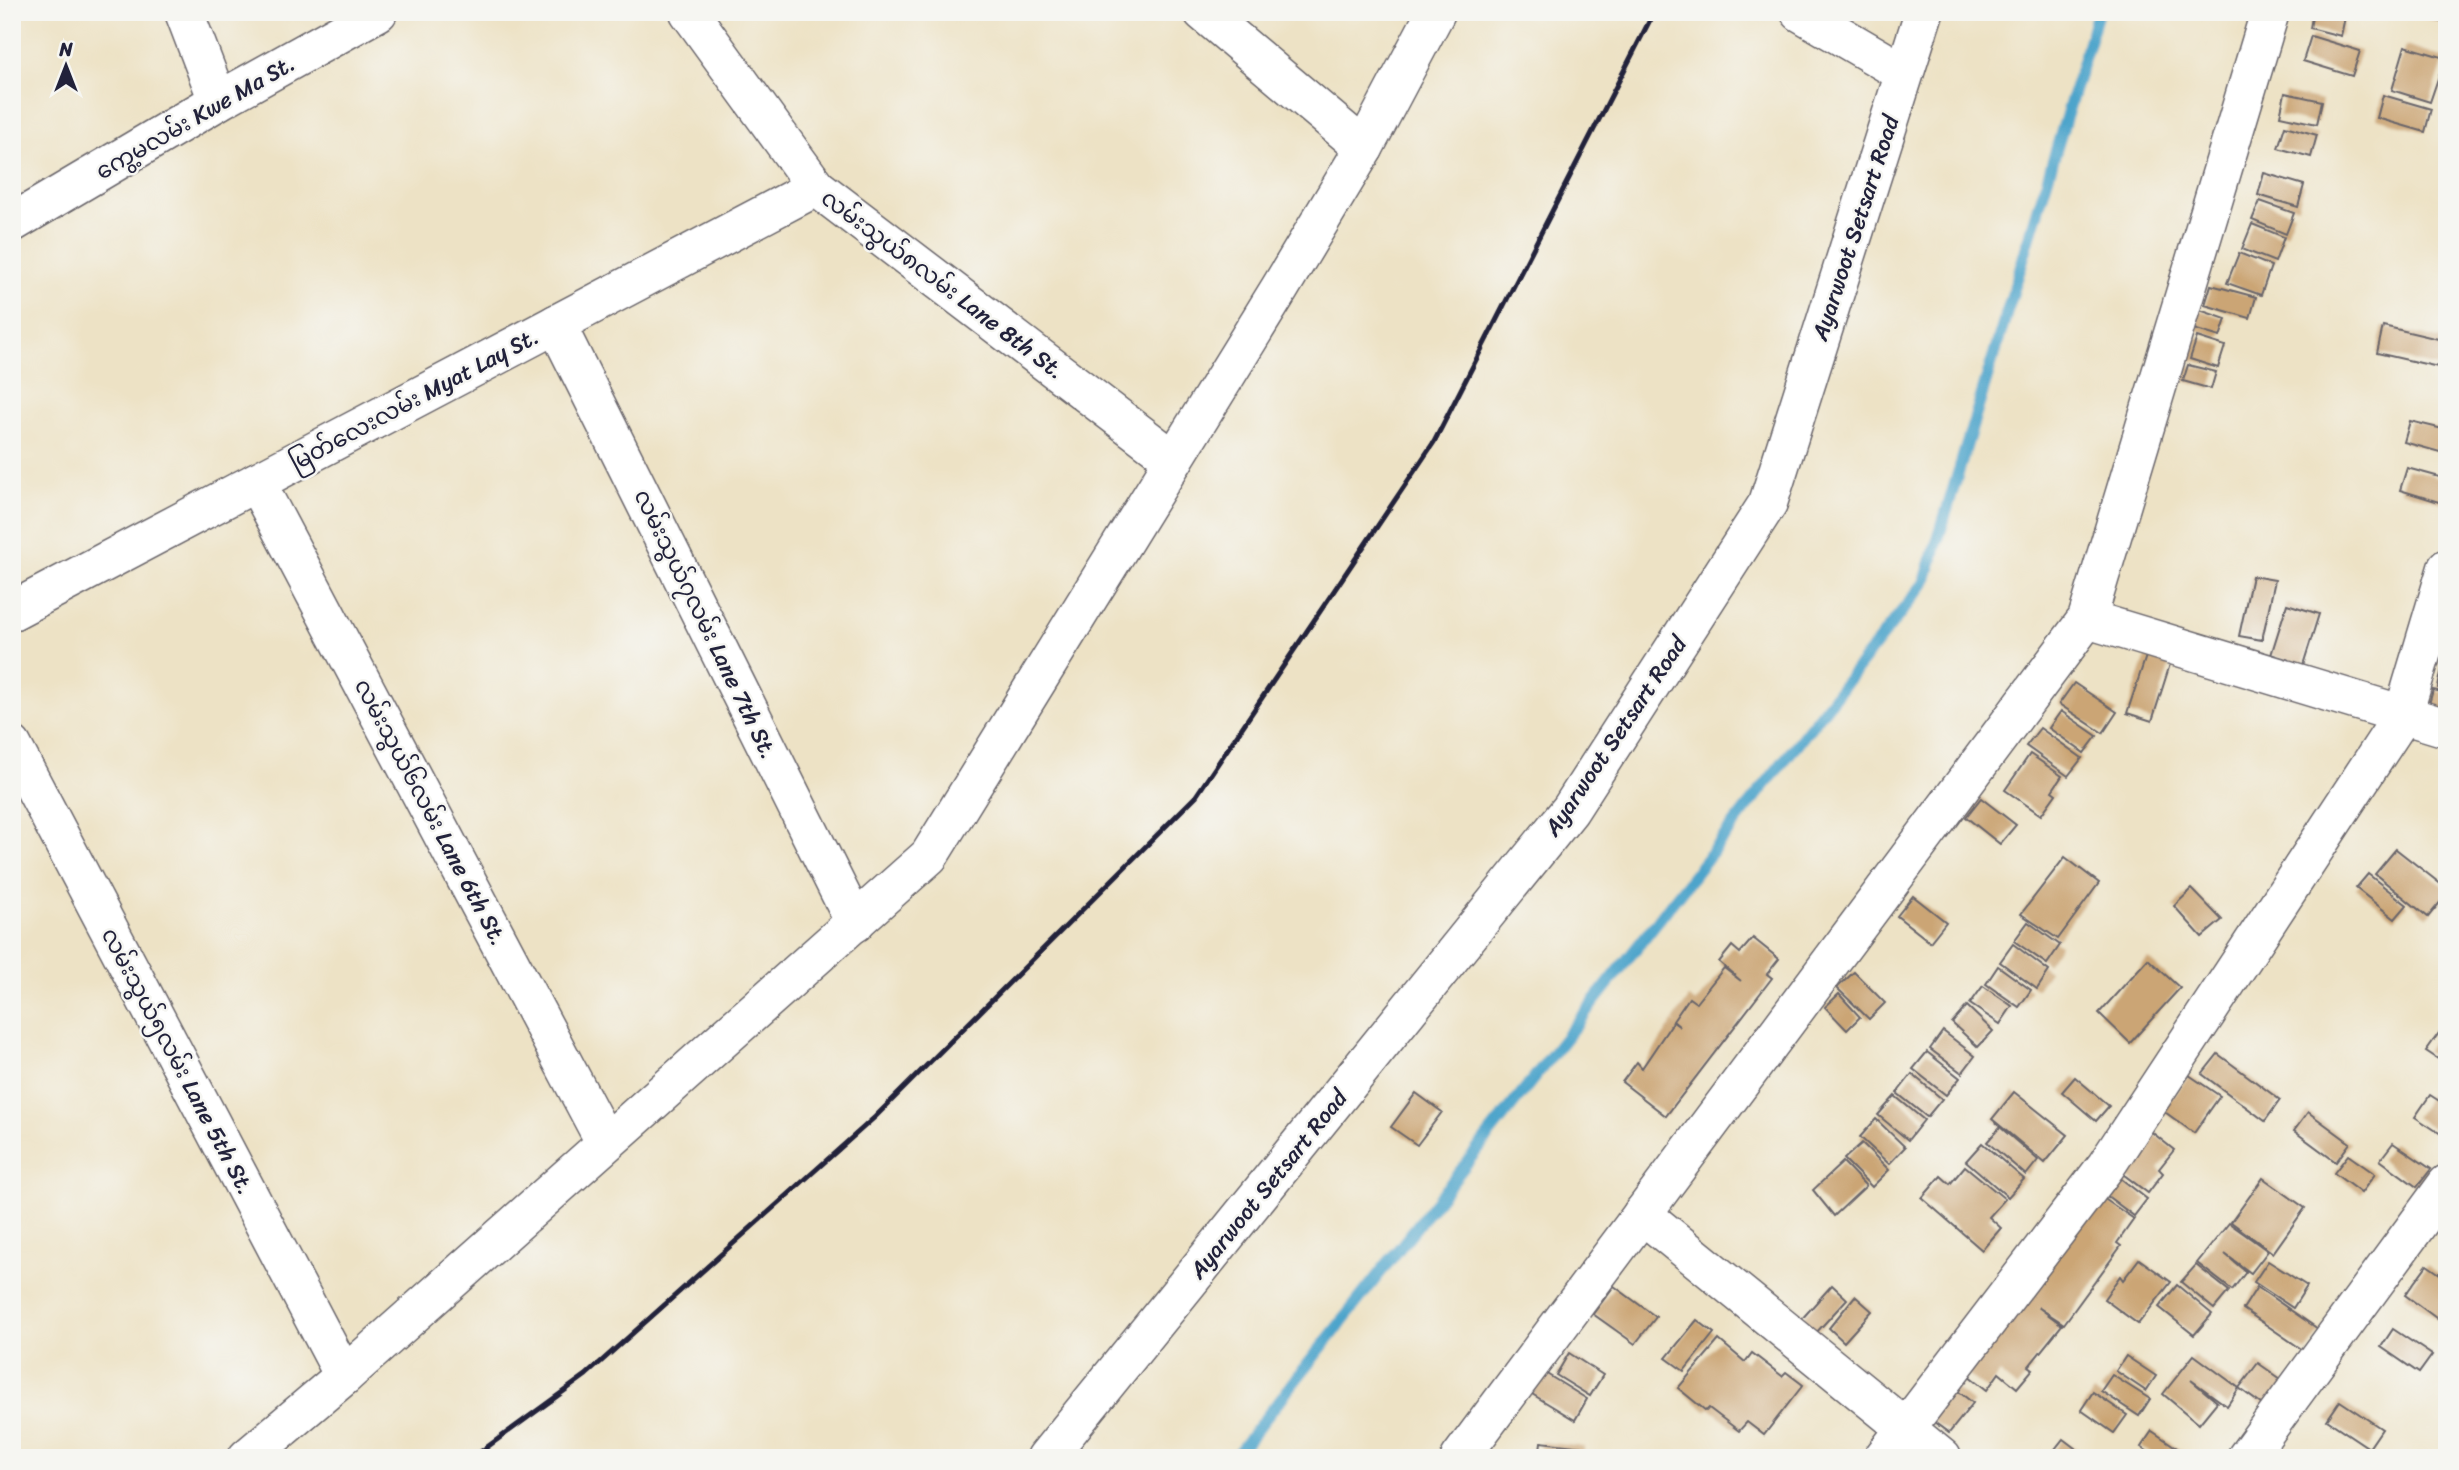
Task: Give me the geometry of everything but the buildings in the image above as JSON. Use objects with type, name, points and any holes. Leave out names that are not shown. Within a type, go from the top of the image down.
[{"type":"street","points":[[184,12],[218,101]]},
{"type":"street","name":"ကွေ့မလမ်း Kwe Ma St.","points":[[12,223],[218,101],[379,12]]},
{"type":"street","name":"လမ်းသွယ်၈လမ်း Lane 8th St.","points":[[690,12],[816,187],[1174,460]]},
{"type":"street","points":[[1203,12],[1364,148]]},
{"type":"street","points":[[247,1458],[344,1376],[929,856],[1364,148],[1436,12]]},
{"type":"street","points":[[1800,12],[1905,73]]},
{"type":"street","name":"Ayarwoot Setsart Road","points":[[1046,1458],[1570,810],[1768,503],[1924,12]]},
{"type":"street","points":[[1460,1458],[2087,619],[2270,12]]},
{"type":"street","name":"မြတ်လေးလမ်း Myat Lay St.","points":[[12,611],[816,187]]},
{"type":"street","name":"လမ်းသွယ်၇လမ်း Lane 7th St.","points":[[556,324],[855,923]]},
{"type":"street","name":"လမ်းသွယ်၆လမ်း Lane 6th St.","points":[[256,482],[605,1142]]},
{"type":"street","points":[[1894,1444],[2106,1167],[2403,715],[2447,568]]},
{"type":"street","points":[[2087,619],[2447,728]]},
{"type":"street","name":"လမ်းသွယ်၅လမ်း Lane 5th St.","points":[[12,745],[344,1376]]},
{"type":"street","points":[[2246,1458],[2447,1184]]},
{"type":"street","points":[[1642,1213],[1894,1444],[1942,1458]]},
{"type":"waterway","points":[[1234,1458],[1925,582],[2098,12]]},
{"type":"railway","points":[[472,1458],[586,1375],[875,1117],[1196,796],[1434,442],[1654,12]]}]
